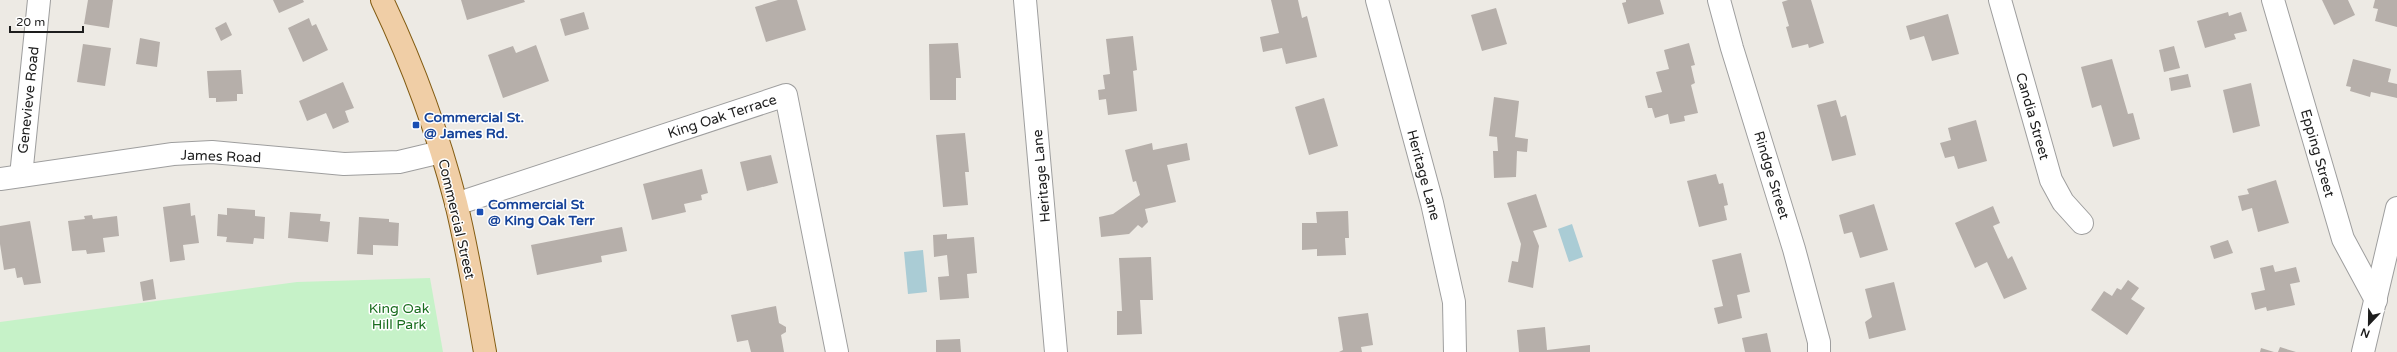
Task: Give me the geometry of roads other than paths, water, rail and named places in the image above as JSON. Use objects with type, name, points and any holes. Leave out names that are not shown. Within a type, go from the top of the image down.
[{"type":"main road","name":"Commercial Street","points":[[382,0],[403,44],[441,152],[456,204],[485,352]]},
{"type":"street","name":"Genevieve Road","points":[[10,177],[39,0]]},
{"type":"street","name":"Heritage Lane","points":[[1025,0],[1056,352]]},
{"type":"street","name":"Heritage Lane","points":[[1377,0],[1432,203],[1454,302],[1455,352]]},
{"type":"street","name":"Rindge Street","points":[[1719,0],[1732,48],[1794,248],[1818,342],[1819,352]]},
{"type":"street","name":"Candia Street","points":[[2000,0],[2051,180],[2063,202],[2082,223]]},
{"type":"street","name":"Epping Street","points":[[2274,0],[2343,239],[2376,300]]},
{"type":"street","name":"King Oak Terrace","points":[[456,204],[786,95],[837,352]]},
{"type":"street","name":"James Road","points":[[10,177],[173,154],[212,152],[344,164],[399,162],[441,152]]},
{"type":"street","points":[[2363,352],[2397,208]]},
{"type":"water","points":[[1572,224],[1583,257],[1569,262],[1558,229]]},
{"type":"water","points":[[923,250],[927,292],[908,294],[904,252]]},
{"type":"place","name":"Commercial St. @ James Rd.","points":[[416,125]]},
{"type":"place","name":"Commercial St @ King Oak Terr","points":[[480,212]]},
{"type":"park label","name":"King Oak Hill Park","points":[[399,316]]}]
